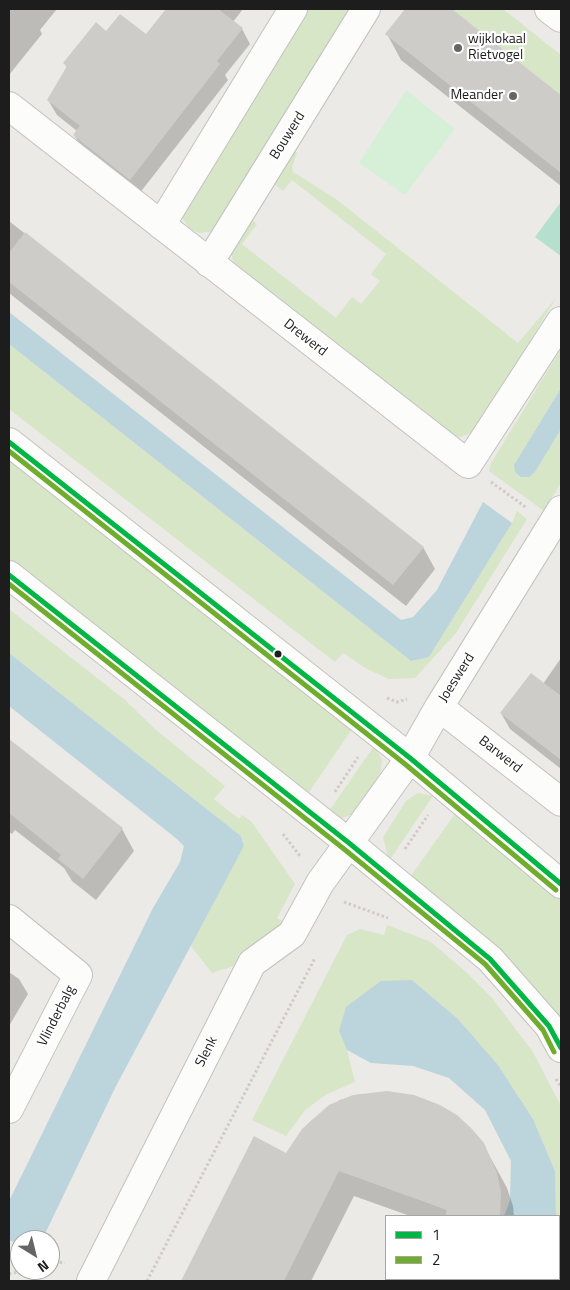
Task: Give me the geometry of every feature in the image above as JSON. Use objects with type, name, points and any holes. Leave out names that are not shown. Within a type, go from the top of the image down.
[{"type":"street","points":[[161,225],[293,9]]},
{"type":"street","name":"Bouwerd","points":[[209,263],[366,9]]},
{"type":"street","points":[[549,9],[561,18]]},
{"type":"street","name":"Drewerd","points":[[9,106],[468,464]]},
{"type":"street","points":[[468,464],[561,321]]},
{"type":"street","points":[[9,442],[410,758],[561,884]]},
{"type":"street","name":"Joeswerd","points":[[350,843],[410,758],[439,707],[556,518]]},
{"type":"street","points":[[9,576],[350,843],[490,959],[549,1026],[561,1048]]},
{"type":"street","name":"Barwerd","points":[[439,707],[561,802]]},
{"type":"street","name":"Slenk","points":[[91,1281],[252,963],[292,934],[320,883],[350,843]]},
{"type":"street","name":"Vlinderbalg","points":[[9,919],[78,974],[9,1109]]},
{"type":"path","points":[[468,464],[556,518]]},
{"type":"path","points":[[296,850],[375,731],[397,702]]},
{"type":"path","points":[[339,910],[344,901],[364,909],[446,788]]},
{"type":"path","points":[[280,829],[320,883]]},
{"type":"path","points":[[147,1281],[318,952]]},
{"type":"green space","points":[[305,9],[350,9],[216,229],[199,233],[189,228],[183,219],[183,209]]},
{"type":"green space","points":[[452,9],[503,9],[561,55],[561,95]]},
{"type":"green space","points":[[406,90],[455,129],[405,195],[359,163]]},
{"type":"green space","points":[[291,149],[297,153],[292,167],[293,172],[336,199],[518,343],[556,298],[479,425],[469,434],[460,437],[452,436],[239,269],[232,259],[232,245],[248,216],[257,224],[242,244],[336,318],[352,297],[361,304],[380,281],[371,274],[386,254],[292,180],[283,191],[270,181]]},
{"type":"green space","points":[[561,202],[561,256],[535,237]]},
{"type":"green space","points":[[9,344],[411,661],[429,657],[512,523],[517,511],[527,519],[456,633],[415,678],[389,679],[365,668],[343,653],[335,662],[9,409]]},
{"type":"green space","points":[[561,349],[561,388],[514,465],[535,472],[561,429],[561,483],[544,511],[489,471],[491,463]]},
{"type":"green space","points":[[9,459],[354,726],[305,798],[9,561]]},
{"type":"green space","points":[[9,609],[124,699],[155,729],[225,786],[214,799],[239,819],[242,815],[251,821],[295,884],[277,918],[289,925],[237,965],[212,973],[190,945],[244,846],[241,836],[9,653]]},
{"type":"green space","points":[[374,746],[382,759],[380,779],[358,812],[342,818],[327,814]]},
{"type":"green space","points":[[418,793],[433,796],[389,861],[383,837],[406,801]]},
{"type":"green space","points":[[457,811],[561,897],[561,1022],[408,880]]},
{"type":"green space","points":[[387,925],[431,942],[466,972],[492,998],[533,1052],[561,1106],[561,1281],[556,1281],[560,1280],[560,1215],[556,1215],[555,1171],[533,1119],[498,1065],[458,1019],[412,980],[339,1031],[347,1050],[355,1082],[327,1094],[305,1110],[286,1136],[252,1120],[347,935],[360,929],[384,935]]},
{"type":"water","points":[[9,312],[401,620],[413,617],[437,590],[483,502],[512,523],[429,657],[411,661],[9,344]]},
{"type":"water","points":[[561,388],[561,429],[535,472],[529,477],[521,477],[515,472],[514,465]]},
{"type":"water","points":[[9,653],[241,836],[244,846],[115,1088],[47,1230],[10,1230],[10,1240],[9,1201],[153,908],[180,862],[184,846],[9,706]]},
{"type":"water","points":[[412,980],[458,1019],[498,1065],[533,1119],[555,1171],[556,1215],[504,1215],[510,1200],[511,1161],[485,1110],[449,1078],[413,1066],[371,1063],[347,1050],[339,1031],[346,1007],[381,981]]},
{"type":"water","points":[[482,1280],[556,1280],[556,1281]]},
{"type":"building","points":[[166,9],[218,9],[243,28],[217,61],[220,64],[130,180],[73,135],[80,126],[47,100],[67,66],[63,63],[96,22],[106,31],[120,14],[146,34]]},
{"type":"building","points":[[405,9],[452,9],[561,95],[561,173],[385,34]]},
{"type":"building","points":[[25,232],[424,547],[393,585],[9,282],[9,253]]},
{"type":"building","points":[[531,673],[561,696],[561,760],[500,713]]},
{"type":"building","points":[[9,739],[123,828],[83,879],[58,859],[61,855],[9,813]]},
{"type":"building","points":[[387,1091],[414,1095],[440,1105],[457,1115],[484,1143],[497,1173],[501,1192],[500,1215],[445,1215],[447,1210],[339,1171],[284,1281],[181,1281],[254,1136],[286,1153],[302,1129],[329,1105],[353,1095]]},
{"type":"transit line","name":"1","points":[[9,442],[410,758],[561,884]]},
{"type":"transit line","name":"2","points":[[9,451],[405,764],[556,890]]},
{"type":"transit line","name":"1","points":[[9,575],[349,843],[490,959],[549,1026],[561,1048]]},
{"type":"transit line","name":"2","points":[[9,584],[344,849],[485,964],[543,1030],[554,1052]]},
{"type":"place","name":"wijklokaal Rietvogel","points":[[458,48]]},
{"type":"place","name":"Meander","points":[[513,96]]}]
